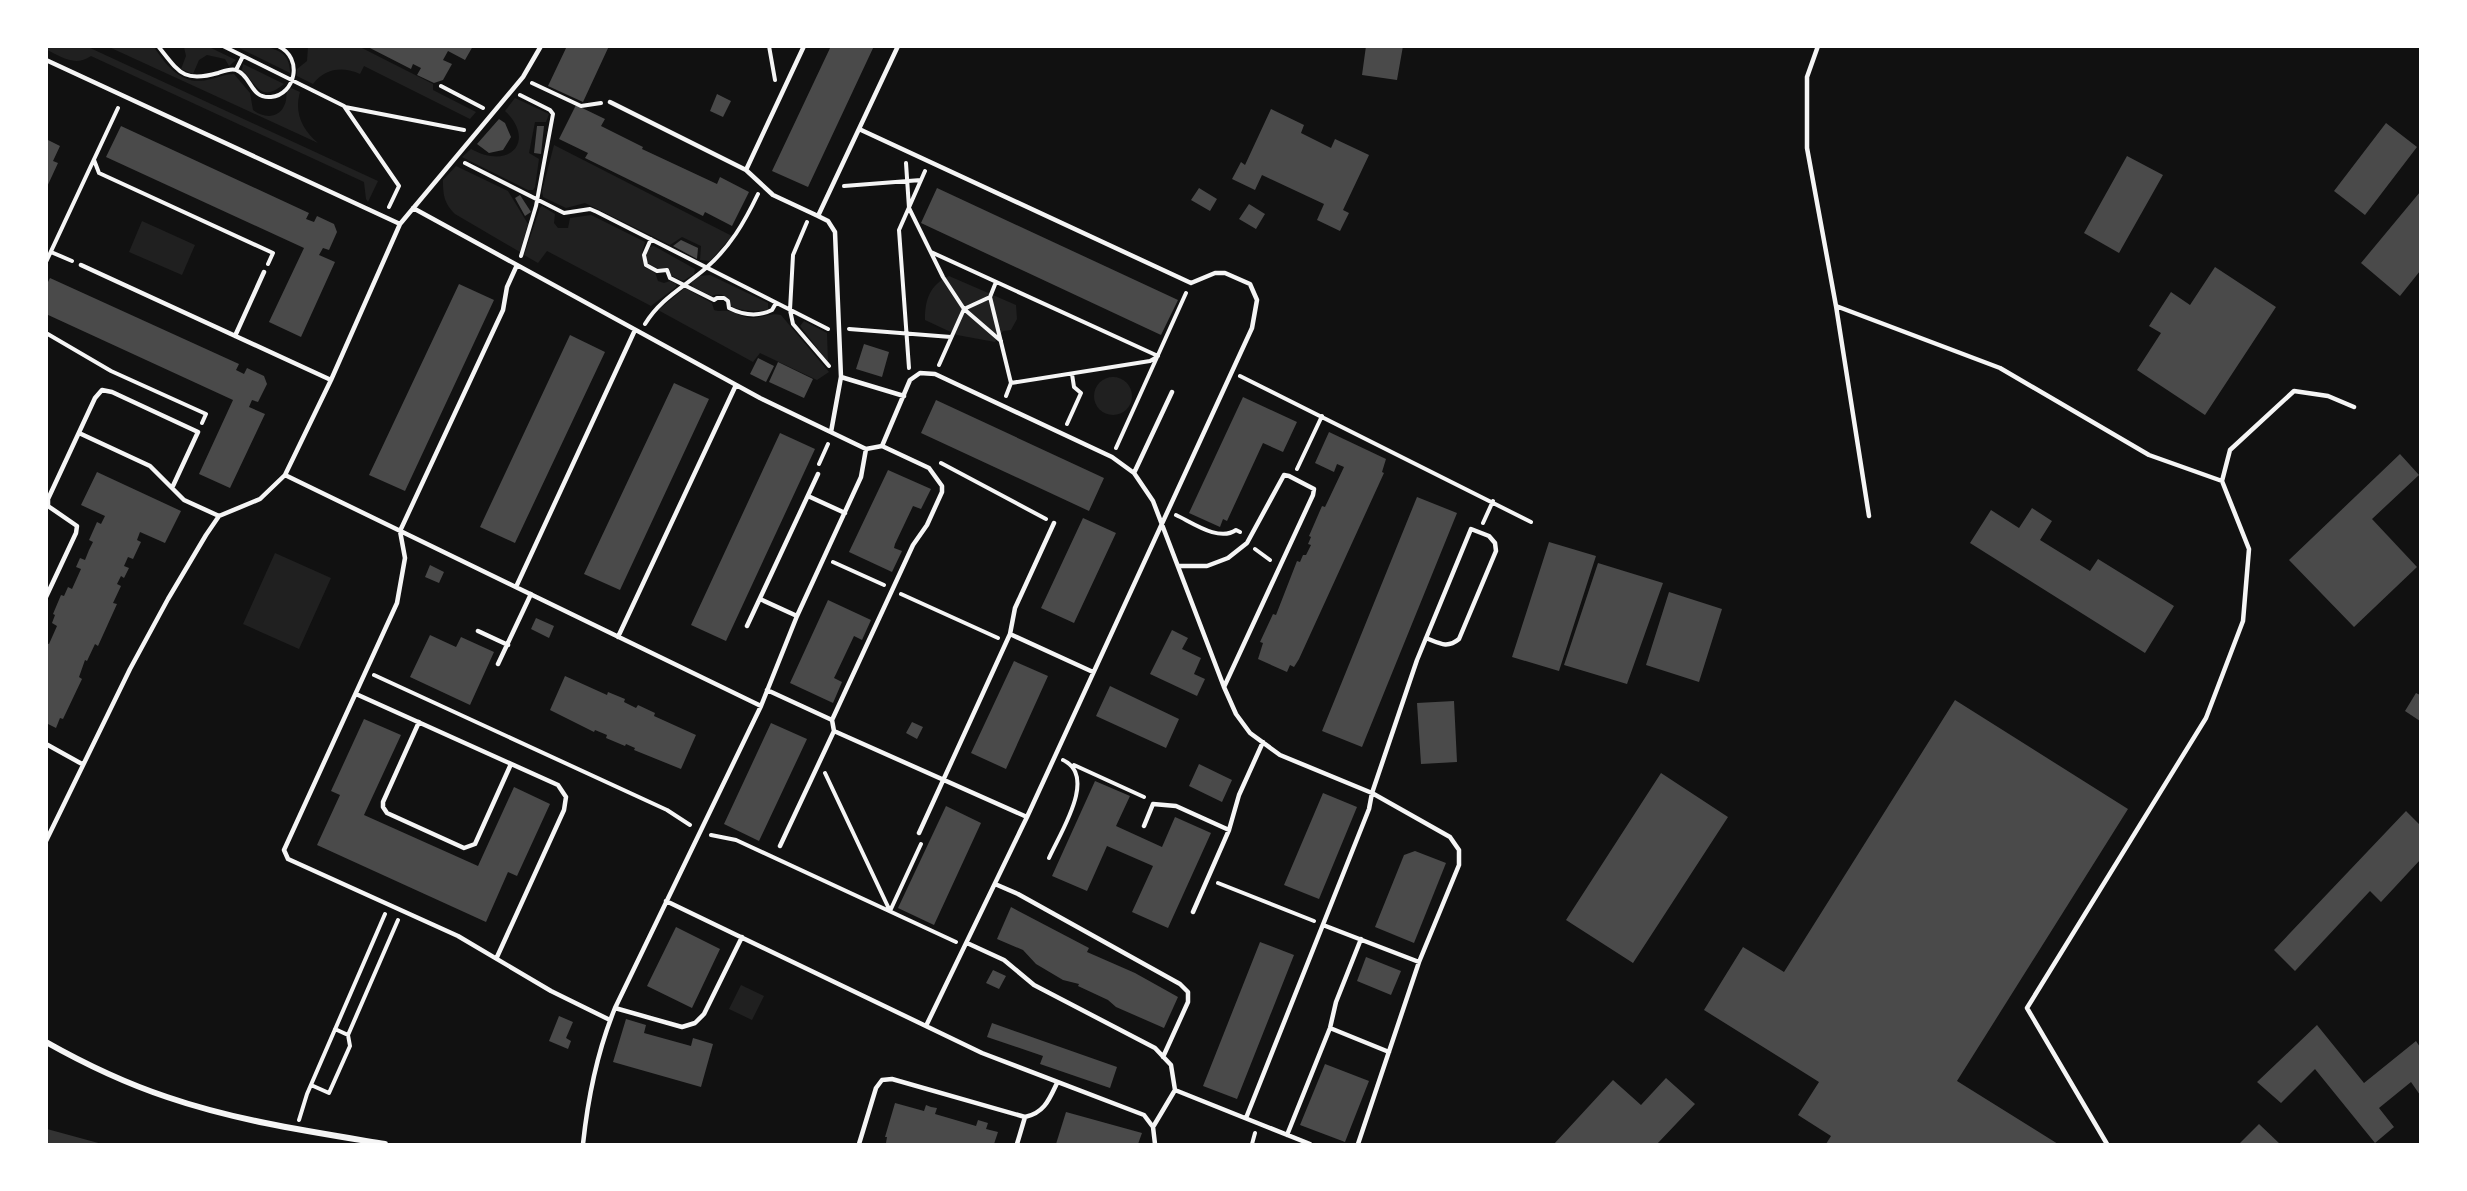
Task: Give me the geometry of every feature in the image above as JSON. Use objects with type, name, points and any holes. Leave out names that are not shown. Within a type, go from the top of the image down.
[{"type":"street","points":[[46,1042],[120,1079],[168,1097],[296,1129],[385,1144]]},
{"type":"lane","points":[[47,840],[82,764],[168,599],[219,516],[260,499],[285,475],[331,380],[400,224],[523,77],[541,46]]},
{"type":"lane","points":[[746,170],[804,46]]},
{"type":"lane","points":[[818,216],[898,46]]},
{"type":"lane","points":[[1818,46],[1807,77],[1807,148],[1836,306],[1869,516]]},
{"type":"lane","points":[[46,60],[400,224]]},
{"type":"lane","points":[[610,102],[746,170],[773,195],[828,221],[835,232],[841,377],[831,432]]},
{"type":"lane","points":[[859,129],[1191,284],[1215,273],[1225,273],[1250,284],[1257,300],[1252,328],[1232,372],[995,884],[926,1026]]},
{"type":"lane","points":[[413,208],[736,385],[866,449],[882,446],[929,468],[942,486],[942,492],[927,525],[913,545],[832,720],[834,731],[780,846]]},
{"type":"lane","points":[[81,265],[331,380]]},
{"type":"lane","points":[[517,265],[507,287],[503,310],[400,531],[405,558],[403,580],[397,603],[284,850],[288,859],[458,936],[551,991],[610,1020]]},
{"type":"lane","points":[[235,336],[264,272]]},
{"type":"lane","points":[[1836,306],[2000,368],[2149,455],[2222,481]]},
{"type":"lane","points":[[516,587],[638,331]]},
{"type":"lane","points":[[882,446],[910,380],[920,373],[935,374],[1112,457],[1134,473],[1154,501],[1224,687],[1236,714],[1250,733],[1280,755],[1372,793],[1450,837],[1459,850],[1459,865],[1419,962],[1358,1144]]},
{"type":"lane","points":[[841,377],[904,396]]},
{"type":"lane","points":[[618,637],[736,385]]},
{"type":"lane","points":[[46,597],[76,533],[77,526],[52,511],[48,506],[48,499],[95,398],[102,390],[112,392],[198,432],[172,488]]},
{"type":"lane","points":[[2107,1144],[2027,1008],[2206,718],[2243,621],[2249,549],[2222,481],[2230,450],[2294,391],[2328,396],[2354,407]]},
{"type":"lane","points":[[1134,473],[1172,392]]},
{"type":"lane","points":[[79,433],[150,466],[184,500],[219,516]]},
{"type":"lane","points":[[583,1144],[591,1086],[602,1041],[610,1020],[761,706],[797,616],[861,477],[866,449]]},
{"type":"lane","points":[[747,626],[819,474]]},
{"type":"lane","points":[[285,475],[761,706]]},
{"type":"lane","points":[[1179,566],[1207,566],[1228,558],[1247,543],[1284,475],[1310,485],[1314,489],[1224,687]]},
{"type":"lane","points":[[808,496],[845,513]]},
{"type":"lane","points":[[919,833],[1011,634],[1015,608],[1054,523]]},
{"type":"lane","points":[[1246,1118],[1369,809],[1372,793],[1426,638],[1471,529],[1489,536],[1495,543],[1496,551],[1459,639],[1452,645],[1444,646],[1426,638]]},
{"type":"lane","points":[[498,664],[531,594]]},
{"type":"lane","points":[[760,599],[797,616]]},
{"type":"lane","points":[[478,631],[508,645]]},
{"type":"lane","points":[[1011,634],[1093,672]]},
{"type":"lane","points":[[767,690],[832,720]]},
{"type":"lane","points":[[356,694],[558,785],[566,797],[564,810],[497,957]]},
{"type":"lane","points":[[419,723],[383,802],[383,807],[387,813],[464,848],[475,844],[512,764]]},
{"type":"lane","points":[[834,731],[1026,817]]},
{"type":"lane","points":[[1192,912],[1229,830],[1239,795],[1263,742]]},
{"type":"lane","points":[[46,744],[82,764]]},
{"type":"lane","points":[[1143,826],[1153,804],[1176,806],[1229,830]]},
{"type":"lane","points":[[995,884],[1018,894],[1180,984],[1188,992],[1188,1002],[1163,1057]]},
{"type":"lane","points":[[666,901],[982,1053],[1143,1115],[1153,1126],[1155,1144]]},
{"type":"lane","points":[[1323,925],[1419,962]]},
{"type":"lane","points":[[615,1008],[682,1027],[695,1023],[704,1014],[742,937]]},
{"type":"lane","points":[[1287,1135],[1330,1028],[1336,1002],[1361,939]]},
{"type":"lane","points":[[967,943],[1004,960],[1034,985],[1155,1048],[1171,1065],[1175,1090],[1153,1126]]},
{"type":"lane","points":[[1330,1028],[1389,1052]]},
{"type":"lane","points":[[859,1144],[876,1088],[882,1080],[892,1079],[1025,1117],[1035,1115],[1045,1107],[1057,1083]]},
{"type":"lane","points":[[1175,1090],[1310,1144]]},
{"type":"lane","points":[[1017,1144],[1025,1117]]},
{"type":"path","points":[[159,46],[172,67],[182,74],[194,78],[230,69],[236,70],[260,96],[270,97],[279,95],[292,80],[294,66],[292,56],[287,50],[278,46]]},
{"type":"path","points":[[223,46],[344,106],[465,130]]},
{"type":"path","points":[[769,46],[778,102]]},
{"type":"path","points":[[236,70],[243,56]]},
{"type":"path","points":[[529,81],[581,106],[610,102]]},
{"type":"path","points":[[441,86],[484,108]]},
{"type":"path","points":[[511,91],[550,110],[553,114],[536,206],[524,252],[517,265]]},
{"type":"path","points":[[344,106],[399,186],[387,210]]},
{"type":"path","points":[[46,262],[118,108]]},
{"type":"path","points":[[905,150],[909,208],[943,277],[964,309],[1001,341]]},
{"type":"path","points":[[455,158],[564,213],[590,209],[839,335]]},
{"type":"path","points":[[94,160],[99,173],[273,253],[264,272]]},
{"type":"path","points":[[910,380],[898,230],[930,162]]},
{"type":"path","points":[[832,188],[921,180]]},
{"type":"path","points":[[638,331],[654,308],[707,268],[742,228],[762,185]]},
{"type":"path","points":[[812,213],[793,255],[790,310],[794,324],[841,377]]},
{"type":"path","points":[[651,239],[644,255],[646,265],[657,271],[667,270],[670,278],[714,300],[724,298],[728,301],[729,308],[748,314],[766,313],[772,310],[776,303]]},
{"type":"path","points":[[51,252],[81,265]]},
{"type":"path","points":[[931,252],[1158,356]]},
{"type":"path","points":[[996,282],[990,297],[1011,383],[1150,361],[1158,356]]},
{"type":"path","points":[[1112,457],[1191,284]]},
{"type":"path","points":[[935,374],[964,309],[990,297]]},
{"type":"path","points":[[839,328],[951,337]]},
{"type":"path","points":[[46,333],[111,371],[206,414],[198,432]]},
{"type":"path","points":[[1232,372],[1532,522]]},
{"type":"path","points":[[1063,433],[1081,393],[1074,387],[1072,374]]},
{"type":"path","points":[[1293,478],[1322,416]]},
{"type":"path","points":[[819,474],[819,465],[831,432]]},
{"type":"path","points":[[938,462],[1054,523]]},
{"type":"path","points":[[1479,531],[1493,501]]},
{"type":"path","points":[[1167,511],[1221,535],[1230,535],[1236,530],[1251,537]]},
{"type":"path","points":[[1247,543],[1280,567]]},
{"type":"path","points":[[824,558],[1007,642]]},
{"type":"path","points":[[366,672],[668,810],[690,825]]},
{"type":"path","points":[[1054,756],[1138,794],[1153,804]]},
{"type":"path","points":[[820,761],[890,911]]},
{"type":"path","points":[[1048,858],[1078,792],[1079,775],[1074,765]]},
{"type":"path","points":[[710,835],[736,840],[957,942],[967,943]]},
{"type":"path","points":[[890,911],[925,836]]},
{"type":"path","points":[[1207,879],[1323,925]]},
{"type":"path","points":[[296,1129],[311,1085],[388,905]]},
{"type":"path","points":[[311,1085],[329,1094],[350,1046],[348,1035],[402,910]]},
{"type":"path","points":[[335,1029],[348,1035]]},
{"type":"shaded area","points":[[254,46],[279,51],[289,63],[290,73],[237,47]]},
{"type":"shaded area","points":[[46,47],[88,47],[378,181],[368,202],[364,182],[91,56],[79,61],[69,60],[47,50]]},
{"type":"shaded area","points":[[109,47],[154,47],[177,74],[192,80],[201,81],[234,74],[250,93],[253,110],[261,115],[270,116],[278,113],[286,102],[287,90],[291,88],[300,92],[298,107],[301,120],[318,143]]},
{"type":"shaded area","points":[[184,47],[209,47],[236,60],[229,66],[225,59],[207,55],[199,60],[193,74],[181,69],[186,56]]},
{"type":"shaded area","points":[[308,47],[360,47],[433,84],[433,90],[476,112],[470,119],[364,66],[360,74],[354,71],[335,70],[323,75],[313,84],[297,76],[297,69],[307,61]]},
{"type":"shaded area","points":[[243,64],[284,84],[276,90],[264,92],[242,70]]},
{"type":"shaded area","points":[[515,98],[549,114],[546,122],[535,122],[529,153],[539,159],[533,190],[528,190],[462,157],[471,149],[485,155],[498,156],[508,154],[515,149],[518,132],[514,122],[505,111]]},
{"type":"shaded area","points":[[554,145],[732,236],[710,261],[700,260],[701,246],[682,237],[670,245],[585,203],[566,208],[543,197],[542,191]]},
{"type":"shaded area","points":[[456,166],[508,191],[528,224],[520,252],[455,214],[448,206],[443,190],[443,180]]},
{"type":"shaded area","points":[[542,206],[555,214],[554,223],[558,228],[568,228],[570,218],[591,215],[645,242],[642,253],[644,267],[655,272],[658,281],[664,283],[670,281],[676,284],[676,287],[651,306],[547,251],[538,263],[524,255]]},
{"type":"shaded area","points":[[142,221],[195,245],[182,275],[129,252]]},
{"type":"shaded area","points":[[654,246],[695,269],[694,274],[683,281],[672,276],[668,269],[657,268],[647,263],[647,252],[650,247]]},
{"type":"shaded area","points":[[710,275],[768,303],[768,310],[749,311],[735,308],[730,306],[730,300],[724,296],[712,296],[693,287],[691,283],[699,276]]},
{"type":"shaded area","points":[[949,276],[1016,305],[1017,319],[1011,330],[1003,331],[995,342],[957,335],[925,320],[926,306],[933,288]]},
{"type":"shaded area","points":[[685,288],[712,303],[714,310],[752,318],[781,315],[829,372],[817,380],[760,353],[753,362],[658,310]]},
{"type":"shaded area","points":[[804,321],[827,333],[828,362],[800,326]]},
{"type":"shaded area","points":[[1113,377],[1120,378],[1126,383],[1131,389],[1131,403],[1126,409],[1120,414],[1113,415],[1106,414],[1100,409],[1095,403],[1094,396],[1095,389],[1100,383],[1106,378]]},
{"type":"shaded area","points":[[275,553],[331,578],[299,649],[243,624]]},
{"type":"shaded area","points":[[741,985],[764,996],[752,1020],[729,1009]]},
{"type":"shaded area","points":[[47,1129],[102,1144],[47,1144]]},
{"type":"building","points":[[366,46],[473,46],[465,60],[448,51],[443,60],[452,64],[443,80],[434,83],[417,75],[421,68],[413,64],[411,69]]},
{"type":"building","points":[[567,46],[609,46],[583,102],[548,86]]},
{"type":"building","points":[[831,46],[874,46],[808,187],[772,171]]},
{"type":"building","points":[[1366,46],[1403,46],[1397,80],[1362,75]]},
{"type":"building","points":[[717,94],[731,101],[723,117],[710,111]]},
{"type":"building","points":[[576,105],[605,119],[601,126],[643,147],[642,149],[717,184],[720,177],[749,192],[732,226],[705,212],[703,216],[585,158],[588,153],[559,139]]},
{"type":"building","points":[[1271,109],[1304,125],[1301,133],[1331,148],[1335,139],[1369,155],[1343,210],[1349,213],[1340,231],[1317,220],[1324,204],[1262,175],[1255,190],[1232,179],[1241,162],[1245,165]]},
{"type":"building","points":[[499,119],[505,123],[511,137],[503,150],[489,153],[477,144]]},
{"type":"building","points":[[2386,123],[2417,147],[2365,215],[2334,191]]},
{"type":"building","points":[[121,126],[309,213],[306,219],[314,222],[317,216],[334,224],[337,232],[329,250],[323,248],[319,255],[335,262],[301,337],[269,322],[304,248],[106,157]]},
{"type":"building","points":[[537,126],[544,126],[541,154],[534,153]]},
{"type":"building","points":[[46,139],[60,146],[53,161],[58,163],[46,189]]},
{"type":"building","points":[[2127,156],[2163,175],[2119,253],[2084,233]]},
{"type":"building","points":[[937,188],[1178,300],[1161,335],[921,223]]},
{"type":"building","points":[[1199,188],[1217,199],[1210,211],[1191,200]]},
{"type":"building","points":[[2420,192],[2420,271],[2400,296],[2361,263]]},
{"type":"building","points":[[520,195],[531,212],[525,216],[515,198]]},
{"type":"building","points":[[1249,204],[1265,214],[1256,229],[1239,219]]},
{"type":"building","points":[[681,240],[698,248],[697,259],[673,246]]},
{"type":"building","points":[[2215,267],[2276,307],[2205,415],[2137,370],[2161,333],[2149,326],[2171,292],[2190,305]]},
{"type":"building","points":[[50,278],[239,364],[236,370],[244,374],[247,368],[264,376],[267,384],[258,402],[252,400],[249,407],[265,414],[230,488],[199,474],[233,400],[46,314],[46,286]]},
{"type":"building","points":[[459,284],[494,300],[405,491],[369,475]]},
{"type":"building","points":[[570,335],[605,352],[515,543],[480,527]]},
{"type":"building","points":[[864,344],[889,352],[882,377],[856,369]]},
{"type":"building","points":[[758,358],[774,366],[766,382],[750,374]]},
{"type":"building","points":[[778,362],[813,379],[804,398],[769,382]]},
{"type":"building","points":[[674,383],[709,399],[620,590],[584,574]]},
{"type":"building","points":[[1243,397],[1297,422],[1283,452],[1263,443],[1227,521],[1223,519],[1220,527],[1189,513]]},
{"type":"building","points":[[936,400],[1104,478],[1089,511],[921,433]]},
{"type":"building","points":[[1329,432],[1386,459],[1382,472],[1384,473],[1299,659],[1294,667],[1290,665],[1287,672],[1258,659],[1263,643],[1260,642],[1273,614],[1276,615],[1297,561],[1300,562],[1311,545],[1308,544],[1311,537],[1309,536],[1322,506],[1325,507],[1344,467],[1337,464],[1334,472],[1315,463]]},
{"type":"building","points":[[780,433],[815,449],[726,641],[691,625]]},
{"type":"building","points":[[2400,454],[2419,475],[2372,519],[2417,567],[2354,627],[2289,560]]},
{"type":"building","points":[[888,470],[931,489],[921,509],[913,506],[895,544],[894,548],[902,551],[892,572],[849,552]]},
{"type":"building","points":[[97,472],[181,511],[165,543],[140,532],[137,540],[141,542],[133,559],[128,557],[124,566],[129,568],[124,578],[121,576],[117,584],[121,586],[113,603],[117,604],[98,646],[95,644],[87,661],[85,660],[79,677],[82,679],[63,719],[60,718],[56,728],[46,723],[46,643],[49,644],[57,626],[52,623],[55,615],[53,614],[61,595],[64,596],[68,587],[72,589],[81,569],[76,567],[80,558],[85,560],[93,542],[89,540],[97,522],[101,524],[105,516],[81,505]]},
{"type":"building","points":[[1417,497],[1457,513],[1362,747],[1322,731]]},
{"type":"building","points":[[2032,508],[2052,521],[2040,540],[2090,571],[2098,559],[2174,606],[2145,653],[1970,543],[1991,510],[2019,528]]},
{"type":"building","points":[[1083,518],[1116,533],[1074,623],[1041,608]]},
{"type":"building","points":[[1549,542],[1596,556],[1559,671],[1512,657]]},
{"type":"building","points":[[1598,563],[1663,583],[1627,684],[1564,665]]},
{"type":"building","points":[[430,565],[444,572],[439,583],[425,577]]},
{"type":"building","points":[[1669,592],[1722,609],[1699,682],[1646,665]]},
{"type":"building","points":[[828,600],[871,620],[862,640],[854,636],[834,678],[842,682],[833,703],[790,683]]},
{"type":"building","points":[[536,618],[554,626],[549,638],[531,629]]},
{"type":"building","points":[[1172,630],[1188,638],[1182,649],[1201,658],[1194,674],[1205,679],[1197,696],[1150,674]]},
{"type":"building","points":[[430,635],[456,647],[461,637],[494,652],[470,705],[410,677]]},
{"type":"building","points":[[1014,661],[1048,676],[1006,769],[971,753]]},
{"type":"building","points":[[565,676],[607,695],[608,692],[625,699],[624,702],[636,708],[638,705],[655,713],[654,716],[696,735],[681,769],[634,750],[635,748],[626,744],[625,746],[606,738],[607,735],[595,730],[594,732],[550,710]]},
{"type":"building","points":[[1110,686],[1179,719],[1166,748],[1096,716]]},
{"type":"building","points":[[2416,693],[2420,695],[2420,721],[2405,711]]},
{"type":"building","points":[[1955,700],[2128,809],[1957,1081],[2058,1144],[1826,1144],[1831,1136],[1798,1115],[1819,1082],[1704,1010],[1743,947],[1784,972]]},
{"type":"building","points":[[1454,701],[1457,762],[1421,764],[1417,703]]},
{"type":"building","points":[[364,719],[401,735],[364,815],[478,866],[514,787],[550,804],[517,876],[508,872],[486,922],[317,845],[340,795],[331,791]]},
{"type":"building","points":[[912,722],[923,727],[917,739],[906,733]]},
{"type":"building","points":[[771,723],[807,739],[759,841],[724,824]]},
{"type":"building","points":[[1199,764],[1232,780],[1222,802],[1189,786]]},
{"type":"building","points":[[1661,773],[1728,817],[1633,963],[1566,920]]},
{"type":"building","points":[[1095,781],[1130,796],[1116,826],[1162,847],[1175,817],[1211,833],[1168,928],[1132,912],[1153,866],[1107,846],[1087,891],[1052,876]]},
{"type":"building","points":[[1323,793],[1357,807],[1319,899],[1284,885]]},
{"type":"building","points":[[946,806],[981,823],[934,925],[898,908]]},
{"type":"building","points":[[2406,811],[2420,825],[2420,860],[2381,902],[2370,891],[2295,971],[2274,950]]},
{"type":"building","points":[[1415,851],[1446,863],[1414,943],[1375,927],[1404,855]]},
{"type":"building","points":[[1011,907],[1089,948],[1087,952],[1135,973],[1178,997],[1164,1028],[1116,1007],[1108,1000],[1078,986],[1079,984],[1063,980],[1036,964],[1023,950],[997,939]]},
{"type":"building","points":[[676,927],[720,949],[692,1008],[647,986]]},
{"type":"building","points":[[1260,942],[1294,955],[1237,1099],[1203,1086]]},
{"type":"building","points":[[1366,957],[1401,971],[1391,995],[1357,981]]},
{"type":"building","points":[[993,970],[1006,976],[999,989],[986,983]]},
{"type":"building","points":[[559,1016],[573,1022],[566,1038],[571,1041],[568,1049],[549,1041]]},
{"type":"building","points":[[626,1019],[646,1025],[644,1033],[691,1046],[693,1038],[713,1044],[701,1087],[613,1062]]},
{"type":"building","points":[[992,1023],[1117,1067],[1110,1088],[1040,1064],[1043,1056],[987,1037]]},
{"type":"building","points":[[2317,1025],[2364,1083],[2416,1041],[2420,1047],[2420,1095],[2411,1082],[2379,1108],[2394,1127],[2375,1143],[2315,1069],[2281,1103],[2257,1082]]},
{"type":"building","points":[[1325,1064],[1369,1081],[1345,1142],[1300,1125]]},
{"type":"building","points":[[1666,1078],[1695,1104],[1657,1144],[1554,1144],[1613,1080],[1641,1105]]},
{"type":"building","points":[[895,1103],[924,1111],[926,1105],[937,1108],[935,1114],[976,1126],[978,1120],[988,1123],[986,1129],[998,1132],[994,1144],[886,1143],[887,1137],[885,1137]]},
{"type":"building","points":[[1066,1112],[1142,1133],[1138,1144],[1056,1144]]},
{"type":"building","points":[[2259,1124],[2280,1144],[2239,1144]]}]
